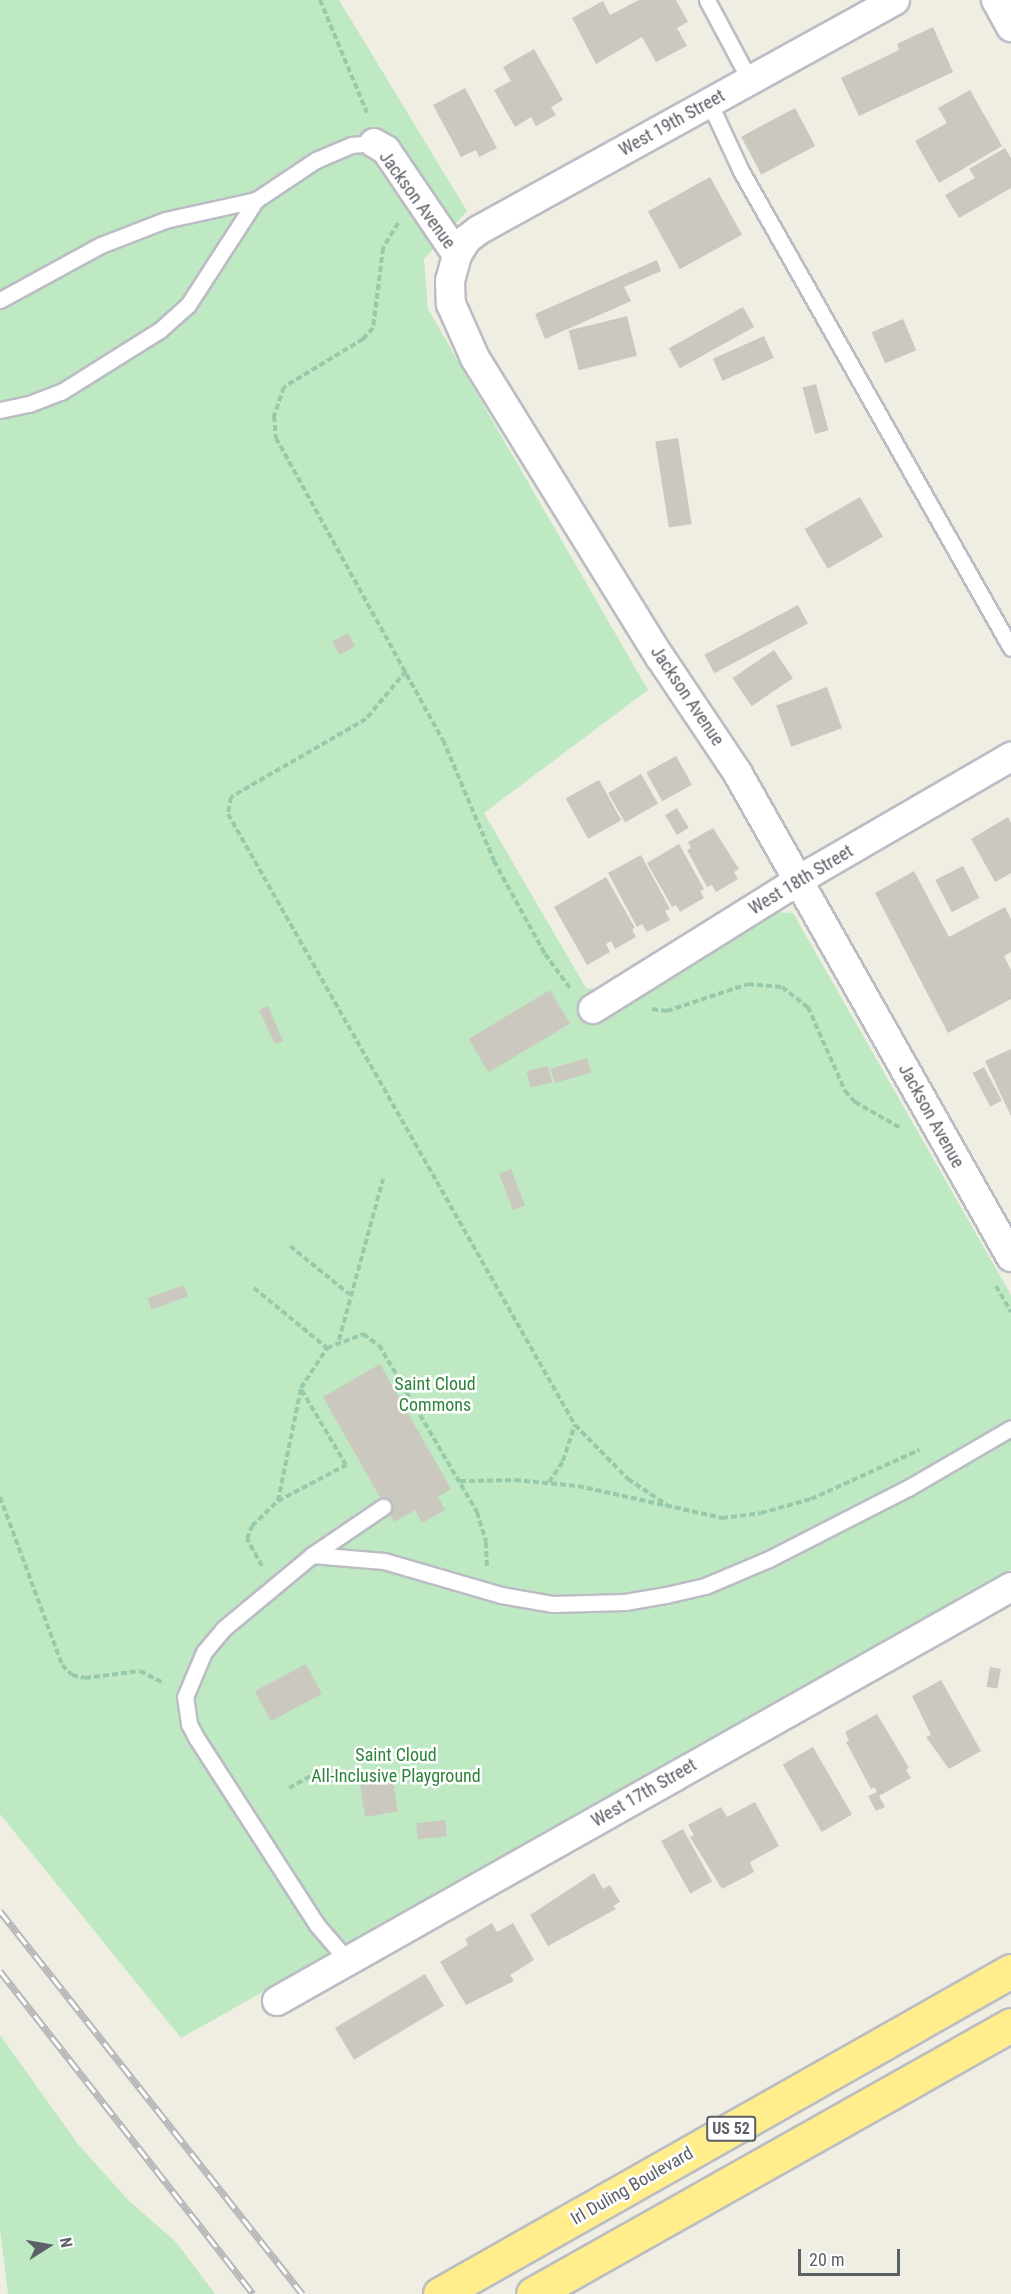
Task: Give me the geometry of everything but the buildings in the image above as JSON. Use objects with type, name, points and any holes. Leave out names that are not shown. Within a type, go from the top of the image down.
[{"type":"highway","name":"Irl Duling Boulevard","points":[[445,2291],[1011,1971]]},
{"type":"highway","name":"US 52","points":[[533,2294],[1011,2025]]},
{"type":"highway","points":[[953,2057],[1011,2034]]},
{"type":"street","name":"West 19th Street","points":[[457,255],[467,239],[479,231],[749,79],[895,0]]},
{"type":"street","points":[[996,0],[1011,27]]},
{"type":"street","name":"Jackson Avenue","points":[[374,143],[386,150],[457,255],[450,281],[451,304],[475,358],[636,618],[737,772],[1011,1257]]},
{"type":"street","name":"West 18th Street","points":[[600,1004],[799,880],[1011,757]]},
{"type":"street","name":"West 17th Street","points":[[277,2001],[1011,1587]]},
{"type":"lane","points":[[707,0],[749,79]]},
{"type":"lane","points":[[709,102],[741,171],[1011,648]]},
{"type":"lane","points":[[0,300],[112,241],[165,220],[256,200],[316,160],[351,145],[374,143]]},
{"type":"lane","points":[[0,410],[29,404],[60,392],[159,330],[188,305],[256,200]]},
{"type":"lane","points":[[312,1555],[384,1560],[476,1588],[553,1604],[585,1605],[625,1602],[705,1586],[758,1564],[908,1488],[1011,1428]]},
{"type":"lane","points":[[348,1961],[317,1925],[197,1739],[189,1724],[185,1697],[204,1652],[224,1629],[312,1555],[383,1508]]},
{"type":"path","points":[[320,0],[370,120],[374,143]]},
{"type":"path","points":[[412,190],[383,248],[373,328],[363,339],[284,387],[274,416],[282,451],[406,671],[460,774],[494,861],[545,954],[572,991],[600,1004],[632,998],[662,1012],[748,984],[782,987],[808,1007],[845,1091],[904,1131]]},
{"type":"path","points":[[406,671],[366,719],[231,797],[228,814],[575,1425],[628,1479],[667,1505]]},
{"type":"path","points":[[339,1340],[349,1294],[383,1179]]},
{"type":"path","points":[[290,1246],[349,1294]]},
{"type":"path","points":[[994,1282],[1011,1312]]},
{"type":"path","points":[[254,1288],[327,1348]]},
{"type":"path","points":[[278,1501],[301,1388],[327,1348],[339,1340],[363,1334],[380,1345],[460,1481],[483,1526],[487,1568],[476,1588]]},
{"type":"path","points":[[261,1565],[249,1545],[248,1532],[278,1501],[346,1464],[301,1388]]},
{"type":"path","points":[[549,1482],[563,1461],[575,1425]]},
{"type":"path","points":[[460,1481],[549,1482],[722,1518],[761,1513],[848,1484],[923,1448]]},
{"type":"path","points":[[0,1497],[62,1665],[72,1676],[85,1678],[147,1672],[185,1697]]},
{"type":"path","points":[[289,1788],[311,1776]]},
{"type":"green space","name":"Saint Cloud Commons","points":[[0,0],[339,0],[467,211],[424,259],[428,309],[648,690],[484,813],[586,988],[643,993],[775,912],[793,913],[1011,1295],[1011,1570],[181,2038],[0,1814]]},
{"type":"green space","points":[[0,2035],[78,2144],[128,2200],[176,2242],[215,2294],[8,2294],[0,2229]]},
{"type":"railway","points":[[0,1911],[302,2294]]},
{"type":"railway","points":[[0,1971],[253,2294]]},
{"type":"park label","name":"Saint Cloud All-Inclusive Playground","points":[[396,1766]]}]
